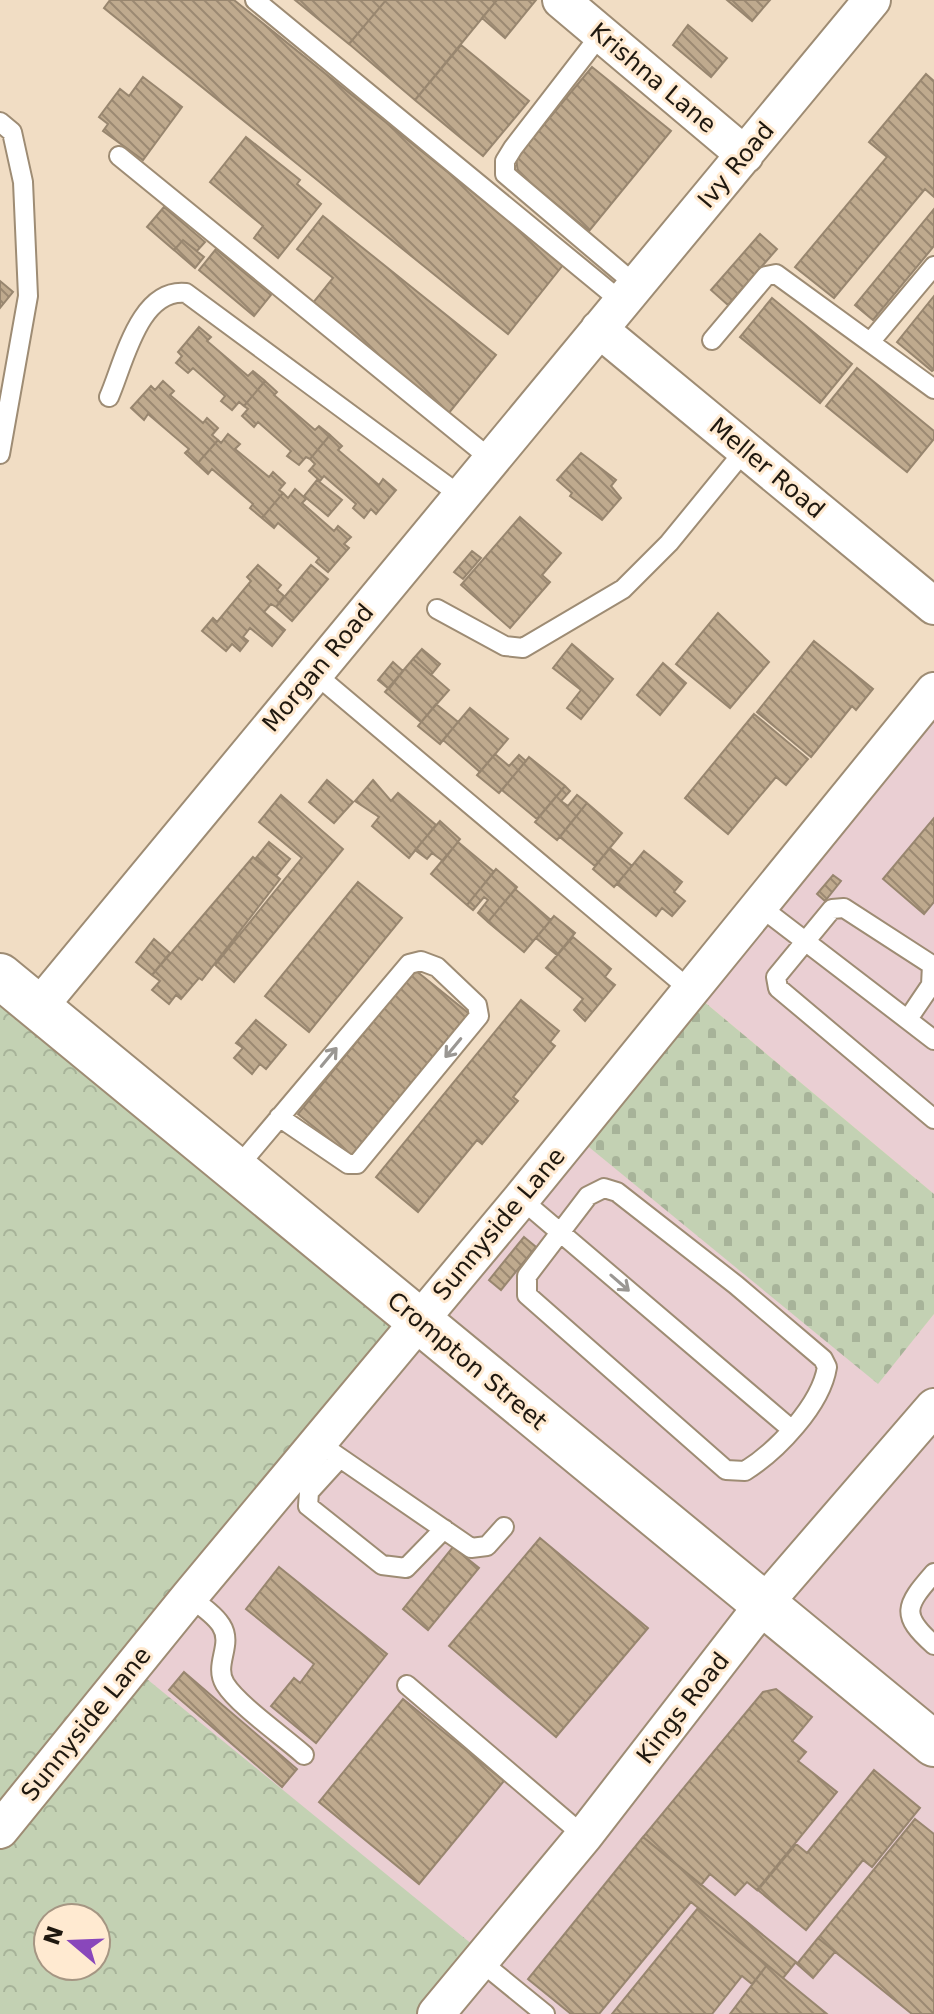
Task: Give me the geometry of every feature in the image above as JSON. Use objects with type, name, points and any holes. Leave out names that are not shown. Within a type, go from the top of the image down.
[{"type":"street","name":"Krishna Lane","points":[[561,0],[745,155]]},
{"type":"street","name":"Ivy Road","points":[[619,305],[872,0]]},
{"type":"street","name":"Meller Road","points":[[619,305],[745,450],[934,606]]},
{"type":"street","name":"Morgan Road","points":[[38,1008],[619,305]]},
{"type":"street","name":"Sunnyside Lane","points":[[0,1830],[189,1597],[330,1450],[419,1321],[934,691]]},
{"type":"street","name":"Crompton Street","points":[[0,976],[762,1606],[934,1744]]},
{"type":"street","name":"Kings Road","points":[[436,2014],[584,1836],[762,1606],[934,1407]]},
{"type":"lane","points":[[255,0],[619,305]]},
{"type":"lane","points":[[601,34],[513,148],[505,161],[505,174],[619,305]]},
{"type":"lane","points":[[0,122],[12,132],[23,182],[28,296],[0,454]]},
{"type":"lane","points":[[119,156],[492,460]]},
{"type":"lane","points":[[871,341],[934,266]]},
{"type":"lane","points":[[712,340],[766,276],[776,274],[934,389]]},
{"type":"lane","points":[[109,397],[146,314],[159,297],[170,292],[186,293],[461,496]]},
{"type":"lane","points":[[437,609],[505,646],[523,648],[623,589],[669,543],[745,450]]},
{"type":"lane","points":[[313,672],[689,989]]},
{"type":"lane","points":[[758,905],[934,1040]]},
{"type":"lane","points":[[908,1019],[931,985],[932,965],[844,908],[832,909],[777,973],[778,988],[934,1119]]},
{"type":"lane","points":[[236,1169],[279,1117],[409,964],[421,961],[437,967],[477,1005],[479,1016],[474,1023],[357,1164],[348,1164],[279,1117]]},
{"type":"lane","points":[[611,1188],[736,1285],[815,1352],[827,1367],[825,1376],[821,1388],[791,1429],[745,1471],[726,1470],[527,1295],[527,1276],[588,1196],[596,1190],[611,1188]]},
{"type":"lane","points":[[521,1199],[791,1429]]},
{"type":"lane","points":[[444,1529],[406,1568],[382,1565],[308,1506],[309,1492],[330,1450],[478,1549],[487,1546],[504,1527]]},
{"type":"lane","points":[[934,1573],[911,1605],[908,1616],[913,1626],[934,1645]]},
{"type":"lane","points":[[189,1597],[212,1615],[225,1632],[220,1668],[227,1687],[304,1755]]},
{"type":"lane","points":[[407,1685],[584,1836]]},
{"type":"lane","points":[[480,1961],[545,2014]]},
{"type":"shaded area","points":[[934,691],[934,1194],[702,1000],[878,1383],[934,1314],[934,2014],[435,2014],[130,1667]]},
{"type":"green space","points":[[0,977],[418,1321],[131,1666],[484,1954],[435,2014],[0,2014],[0,1830],[14,1812],[0,1800]]},
{"type":"green space","points":[[702,1000],[934,1194],[934,1314],[878,1384],[584,1143]]},
{"type":"building","points":[[110,0],[234,0],[563,265],[508,334],[104,8]]},
{"type":"building","points":[[295,0],[386,0],[349,44]]},
{"type":"building","points":[[386,0],[497,0],[415,100],[349,44]]},
{"type":"building","points":[[497,0],[536,0],[505,38],[482,18]]},
{"type":"building","points":[[727,0],[770,0],[752,21]]},
{"type":"building","points":[[688,25],[727,58],[711,77],[673,45]]},
{"type":"building","points":[[461,45],[529,101],[483,156],[415,100]]},
{"type":"building","points":[[592,67],[671,131],[589,231],[518,173],[516,158]]},
{"type":"building","points":[[926,74],[934,81],[934,197],[925,189],[834,298],[795,267],[887,157],[869,142]]},
{"type":"building","points":[[143,77],[182,107],[143,160],[103,131],[108,124],[99,117],[120,89],[129,96]]},
{"type":"building","points":[[246,137],[300,180],[297,184],[321,204],[278,258],[254,238],[263,226],[210,182]]},
{"type":"building","points":[[164,207],[205,242],[197,251],[183,240],[174,250],[147,227]]},
{"type":"building","points":[[934,209],[934,246],[873,320],[855,305]]},
{"type":"building","points":[[323,216],[496,355],[448,414],[312,304],[333,278],[297,249]]},
{"type":"building","points":[[760,234],[777,249],[728,305],[711,290]]},
{"type":"building","points":[[183,240],[204,257],[195,268],[174,250]]},
{"type":"building","points":[[216,249],[271,295],[254,316],[199,270]]},
{"type":"building","points":[[0,281],[13,292],[0,308]]},
{"type":"building","points":[[934,296],[934,370],[932,371],[897,342]]},
{"type":"building","points":[[772,298],[852,364],[820,403],[740,337]]},
{"type":"building","points":[[199,327],[211,337],[207,341],[248,376],[253,371],[265,381],[244,406],[239,402],[232,410],[221,401],[225,396],[193,368],[188,373],[176,363],[182,356],[178,352]]},
{"type":"building","points":[[857,368],[934,431],[934,439],[907,472],[826,406]]},
{"type":"building","points":[[163,381],[174,391],[170,395],[203,423],[207,418],[218,428],[212,435],[218,440],[197,464],[185,453],[189,449],[148,414],[144,420],[131,408],[151,386],[155,390]]},
{"type":"building","points":[[265,381],[277,392],[274,395],[315,430],[319,426],[330,435],[310,459],[306,457],[299,465],[287,456],[291,451],[258,422],[254,427],[242,416],[248,409],[244,406]]},
{"type":"building","points":[[228,434],[240,444],[235,449],[269,477],[273,472],[285,483],[279,490],[283,493],[262,518],[250,508],[253,504],[212,469],[208,474],[197,464],[218,440],[221,443]]},
{"type":"building","points":[[330,435],[342,446],[338,450],[379,485],[383,479],[396,490],[376,514],[371,509],[364,518],[353,508],[356,504],[324,476],[320,481],[309,471],[315,464],[310,459]]},
{"type":"building","points":[[581,453],[616,480],[611,486],[621,498],[602,520],[570,496],[572,493],[557,480]]},
{"type":"building","points":[[317,480],[342,500],[328,516],[304,496]]},
{"type":"building","points":[[295,489],[306,499],[302,503],[334,531],[338,526],[351,537],[344,544],[349,548],[328,572],[316,562],[319,558],[278,523],[274,528],[262,518],[283,493],[288,498]]},
{"type":"building","points":[[520,517],[561,553],[542,575],[550,582],[510,628],[461,585]]},
{"type":"building","points":[[472,551],[481,558],[463,579],[454,572]]},
{"type":"building","points":[[258,565],[281,585],[277,590],[284,596],[276,607],[271,604],[264,612],[285,630],[272,646],[250,628],[243,637],[248,641],[240,651],[232,644],[226,651],[202,631],[213,618],[217,622],[251,581],[247,577]]},
{"type":"building","points":[[311,565],[328,579],[292,621],[276,607]]},
{"type":"building","points":[[718,613],[769,662],[730,708],[676,664]]},
{"type":"building","points":[[814,641],[873,689],[856,710],[852,706],[811,757],[757,712]]},
{"type":"building","points":[[572,644],[613,679],[581,719],[567,708],[581,690],[553,668]]},
{"type":"building","points":[[422,649],[440,664],[431,675],[413,659]]},
{"type":"building","points":[[413,659],[449,690],[421,722],[385,692]]},
{"type":"building","points":[[393,662],[403,671],[389,689],[378,680]]},
{"type":"building","points":[[663,663],[686,683],[660,715],[637,695]]},
{"type":"building","points":[[436,704],[458,722],[440,744],[418,726]]},
{"type":"building","points":[[470,708],[508,739],[480,772],[443,740]]},
{"type":"building","points":[[754,714],[808,759],[786,785],[776,777],[728,834],[685,798]]},
{"type":"building","points":[[495,754],[509,766],[519,755],[526,761],[499,793],[477,775]]},
{"type":"building","points":[[529,757],[565,786],[537,819],[502,790]]},
{"type":"building","points":[[327,780],[353,802],[334,823],[309,802]]},
{"type":"building","points":[[373,780],[391,801],[398,793],[436,825],[409,858],[372,826],[379,817],[355,801]]},
{"type":"building","points":[[565,786],[570,791],[561,801],[568,806],[577,795],[587,803],[557,840],[535,822]]},
{"type":"building","points":[[281,795],[343,849],[234,982],[215,965],[302,858],[259,822]]},
{"type":"building","points":[[587,803],[622,833],[595,866],[560,837]]},
{"type":"building","points":[[934,818],[934,902],[924,914],[883,879]]},
{"type":"building","points":[[440,821],[460,839],[443,861],[432,853],[427,859],[415,850]]},
{"type":"building","points":[[269,842],[290,859],[276,876],[255,859]]},
{"type":"building","points":[[458,842],[494,872],[467,905],[431,874]]},
{"type":"building","points":[[610,848],[632,866],[614,887],[593,869]]},
{"type":"building","points":[[644,851],[682,882],[674,892],[685,901],[672,916],[662,908],[656,916],[617,884]]},
{"type":"building","points":[[253,857],[280,879],[202,980],[199,978],[181,999],[176,995],[169,1004],[152,990],[160,981],[152,975]]},
{"type":"building","points":[[496,869],[517,887],[488,922],[478,913],[488,900],[484,897],[473,910],[467,905]]},
{"type":"building","points":[[833,875],[841,881],[825,901],[817,894]]},
{"type":"building","points":[[358,882],[402,918],[309,1032],[265,996]]},
{"type":"building","points":[[515,889],[551,920],[524,952],[488,922]]},
{"type":"building","points":[[554,916],[575,933],[557,955],[536,938]]},
{"type":"building","points":[[573,937],[611,969],[605,977],[615,985],[585,1021],[574,1010],[583,999],[546,968]]},
{"type":"building","points":[[154,939],[170,953],[152,975],[136,962]]},
{"type":"building","points":[[415,970],[472,1016],[355,1160],[298,1114]]},
{"type":"building","points":[[521,1000],[559,1031],[550,1042],[555,1046],[513,1097],[518,1101],[482,1144],[477,1140],[418,1212],[376,1177]]},
{"type":"building","points":[[256,1020],[286,1045],[266,1069],[260,1064],[252,1074],[234,1058],[243,1048],[236,1043]]},
{"type":"building","points":[[524,1237],[536,1247],[501,1290],[489,1280]]},
{"type":"building","points":[[540,1538],[648,1628],[556,1737],[449,1646]]},
{"type":"building","points":[[453,1547],[479,1568],[428,1630],[403,1609]]},
{"type":"building","points":[[279,1567],[387,1654],[316,1743],[271,1706],[294,1678],[300,1683],[314,1664],[246,1609]]},
{"type":"building","points":[[184,1672],[297,1769],[282,1787],[169,1690]]},
{"type":"building","points":[[776,1689],[812,1717],[792,1741],[806,1752],[798,1761],[837,1792],[757,1890],[747,1882],[735,1895],[710,1874],[701,1885],[643,1837],[763,1692]]},
{"type":"building","points":[[403,1699],[504,1781],[419,1884],[319,1802]]},
{"type":"building","points":[[874,1770],[920,1808],[872,1867],[863,1860],[806,1930],[758,1890],[796,1844],[807,1853]]},
{"type":"building","points":[[915,1819],[934,1834],[934,2014],[912,2014],[818,1938]]},
{"type":"building","points":[[643,1837],[796,1962],[783,1978],[691,1902],[599,2014],[571,2014],[528,1979]]},
{"type":"building","points":[[698,1908],[767,1965],[752,1984],[742,1976],[712,2014],[612,2014]]},
{"type":"building","points":[[818,1938],[835,1952],[813,1978],[797,1964]]},
{"type":"building","points":[[767,1965],[783,1978],[827,2014],[730,2014]]}]
